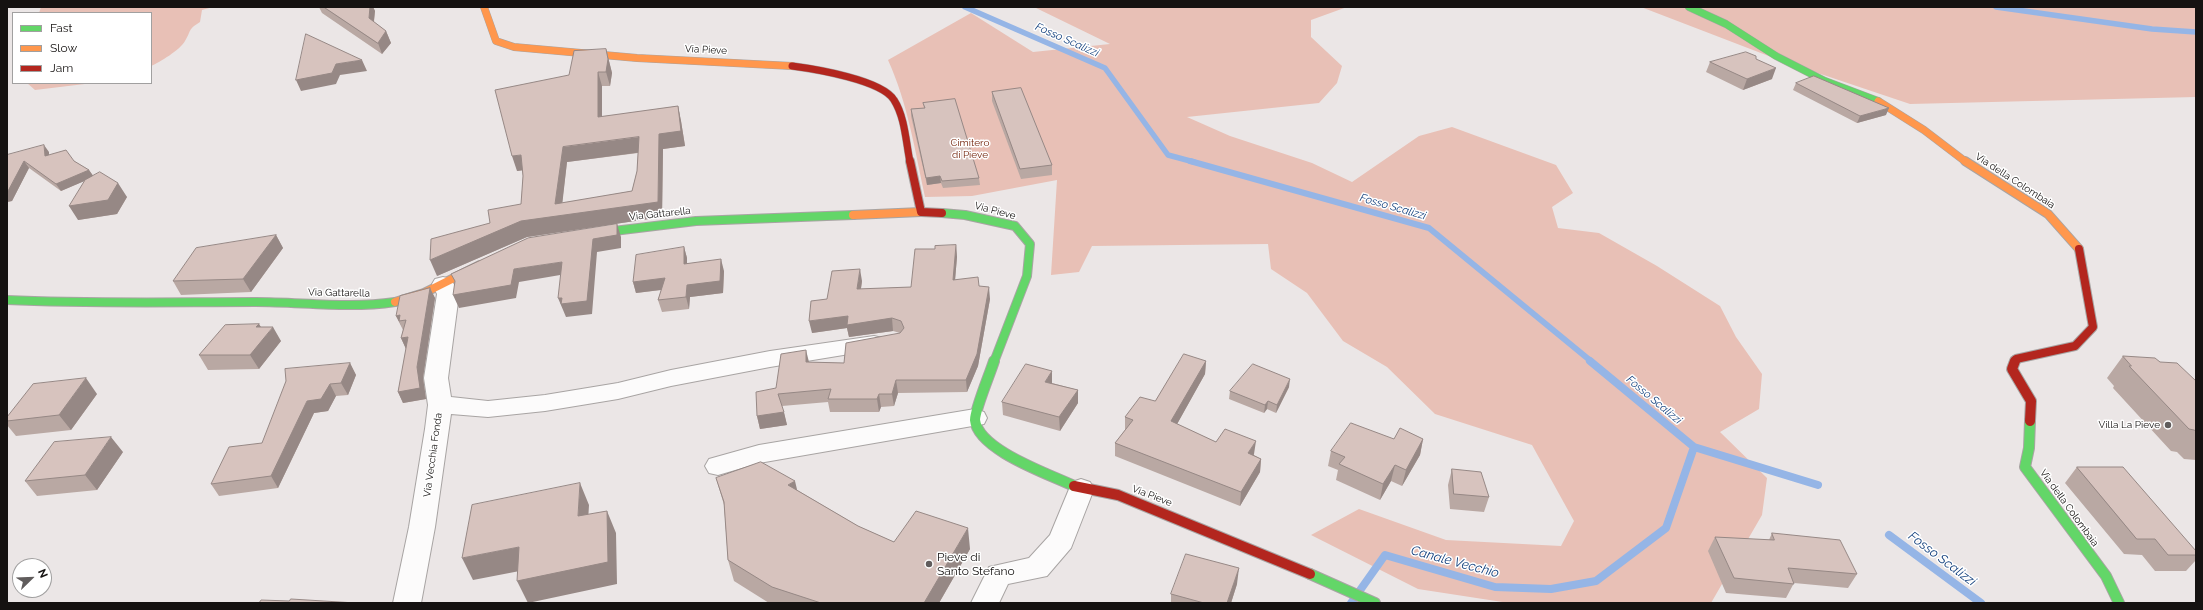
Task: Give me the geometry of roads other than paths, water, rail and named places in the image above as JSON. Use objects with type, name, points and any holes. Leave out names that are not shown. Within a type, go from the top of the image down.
[{"type":"street","name":"Via Pieve","points":[[484,7],[496,41],[514,47],[637,58],[799,66],[828,71],[886,92],[894,100],[900,113],[921,212],[964,215],[1015,226],[1030,244],[1027,276],[1005,329],[975,418],[977,430],[998,450],[1081,489],[1114,493],[1202,527],[1375,603]]},
{"type":"street","name":"Via della Colombaia","points":[[1689,7],[1726,24],[1776,56],[1825,81],[1887,105],[1924,130],[1971,166],[1993,178],[2048,214],[2078,248],[2089,298],[2093,327],[2074,346],[2016,359],[2012,369],[2031,401],[2029,448],[2025,466],[2106,576],[2118,603]]},
{"type":"street","name":"Via Gattarella","points":[[577,236],[696,221],[921,212]]},
{"type":"street","name":"Via Gattarella","points":[[7,300],[102,304],[272,302],[363,306],[390,303],[419,294],[443,284],[492,259]]},
{"type":"street","name":"Via Vecchia Fonda","points":[[407,603],[422,527],[440,405],[436,378],[448,294],[443,284]]},
{"type":"street","points":[[440,405],[488,409],[545,403],[618,391],[671,378],[770,359],[893,339]]},
{"type":"street","points":[[718,466],[759,454],[975,418]]},
{"type":"street","points":[[985,603],[1000,575],[1037,568],[1061,540],[1081,489]]},
{"type":"waterway","name":"Fosso Scalizzi","points":[[965,7],[1105,68],[1168,155],[1194,162]]},
{"type":"waterway","points":[[1996,7],[2152,29],[2196,32]]},
{"type":"waterway","name":"Fosso Scalizzi","points":[[1190,161],[1429,228],[1592,362]]},
{"type":"waterway","name":"Fosso Scalizzi","points":[[1590,361],[1694,447]]},
{"type":"waterway","name":"Canale Vecchio","points":[[1351,603],[1385,555],[1495,587],[1551,589],[1596,581],[1666,528],[1694,447]]},
{"type":"waterway","name":"Fosso Scalizzi","points":[[1694,447],[1818,485]]},
{"type":"waterway","name":"Fosso Scalizzi","points":[[1889,535],[1981,603]]},
{"type":"place","name":"Villa La Pieve","points":[[2168,425]]},
{"type":"place","name":"Pieve di Santo Stefano","points":[[929,564]]},
{"type":"park label","name":"Cimitero di Pieve","points":[[970,148]]}]
